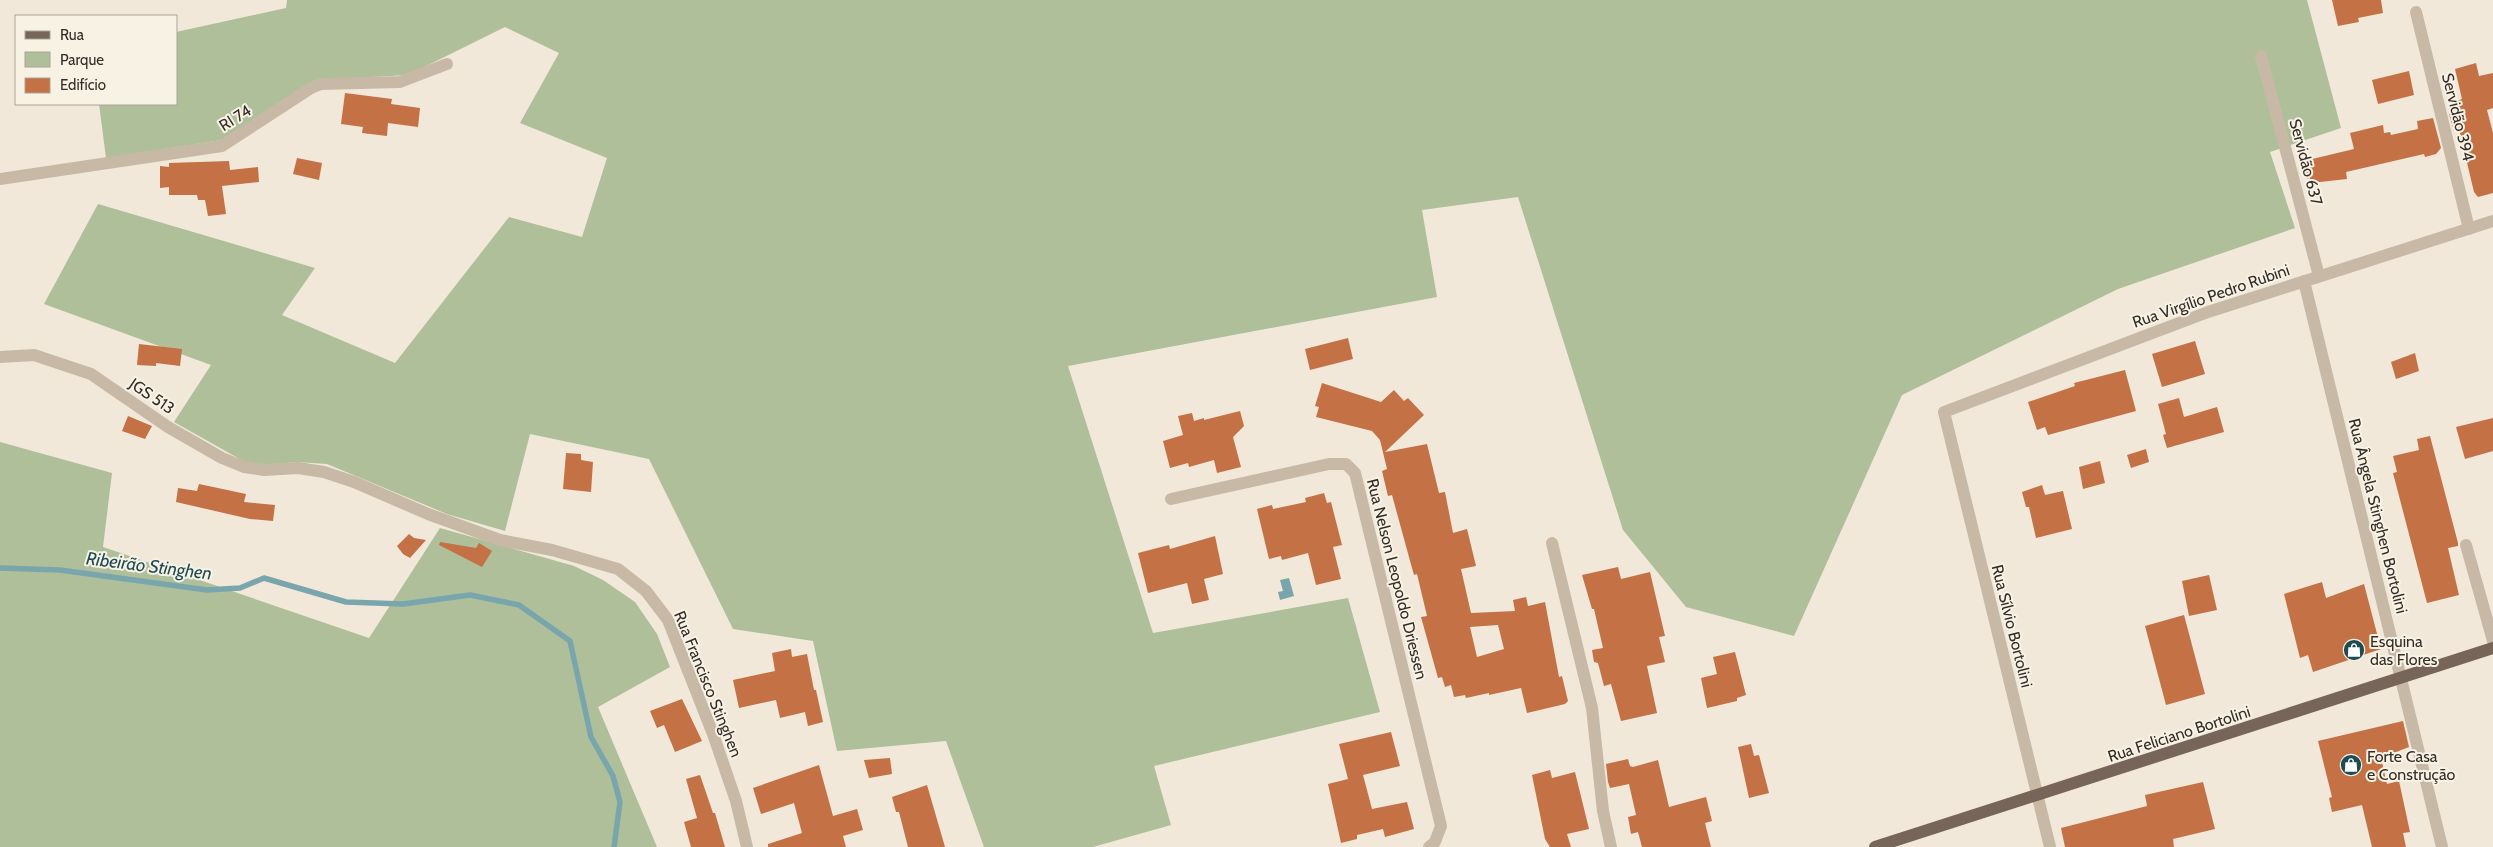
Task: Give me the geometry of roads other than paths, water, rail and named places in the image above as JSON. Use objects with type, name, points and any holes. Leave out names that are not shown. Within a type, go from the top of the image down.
[{"type":"main road","name":"Rua Feliciano Bortolini","points":[[1875,847],[2493,648]]},
{"type":"street","name":"Servidão 394","points":[[2416,12],[2468,229]]},
{"type":"street","name":"Servidão 637","points":[[2261,56],[2319,276]]},
{"type":"street","name":"RI 74","points":[[0,179],[222,146],[320,84],[400,82],[447,64]]},
{"type":"street","name":"Rua Virgílio Pedro Rubini","points":[[1944,412],[2095,356],[2150,332],[2493,221]]},
{"type":"street","name":"Rua Ângela Stinghen Bortolini","points":[[2304,281],[2442,847]]},
{"type":"street","name":"JGS 513","points":[[0,357],[34,355],[91,374],[168,427],[222,458],[244,467],[264,470],[285,469]]},
{"type":"street","name":"Rua Sílvio Bortolini","points":[[1944,412],[2036,796],[2050,847]]},
{"type":"street","name":"Rua Nelson Leopoldo Driessen","points":[[1171,499],[1329,464],[1346,464],[1355,473],[1441,826],[1435,842],[1429,847]]},
{"type":"street","name":"Rua Francisco Stinghen","points":[[285,469],[324,472],[354,482],[428,514],[500,540],[585,558],[618,569],[646,590],[668,620],[713,734],[736,801],[747,847]]},
{"type":"street","points":[[1552,542],[1592,708],[1603,811],[1611,847]]},
{"type":"street","points":[[2466,545],[2493,641]]},
{"type":"water","points":[[1289,578],[1294,596],[1280,600],[1278,592],[1283,591],[1280,580]]},
{"type":"waterway","name":"Ribeirão Stinghen","points":[[0,568],[60,570],[207,590],[240,588],[264,578],[346,602],[403,604],[470,595],[519,605],[570,641],[591,737],[613,776],[620,802],[614,847]]},
{"type":"place","name":"Esquina das Flores","points":[[2354,650]]},
{"type":"place","name":"Forte Casa e Construção","points":[[2351,765]]}]
